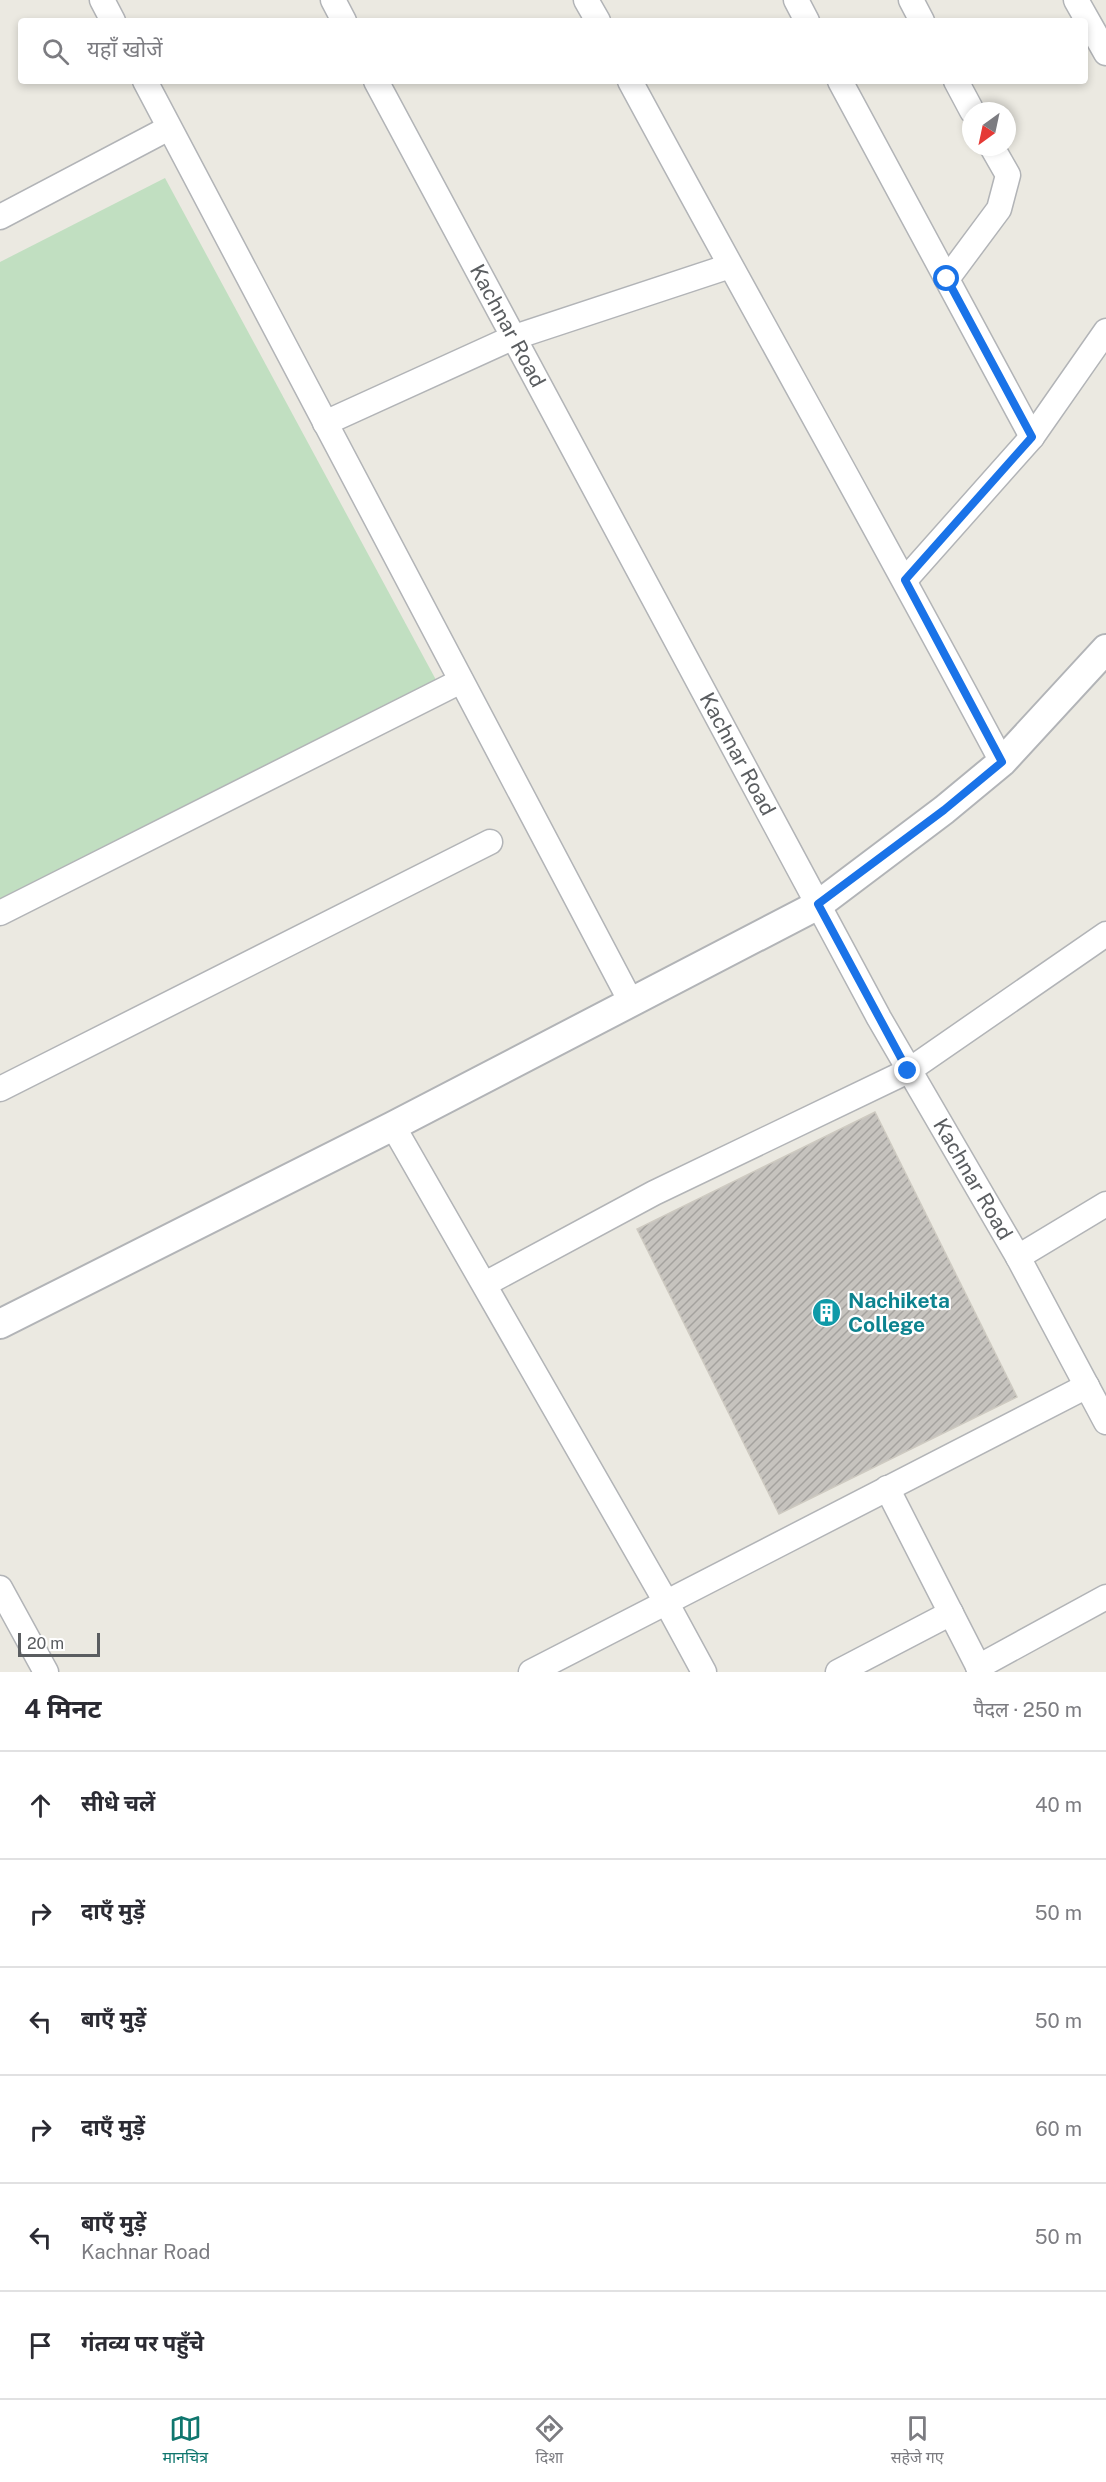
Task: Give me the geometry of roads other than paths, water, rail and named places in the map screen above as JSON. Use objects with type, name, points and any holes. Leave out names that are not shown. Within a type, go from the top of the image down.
[{"type":"street","points":[[102,0],[111,18]]},
{"type":"street","points":[[333,0],[342,18]]},
{"type":"street","points":[[586,0],[596,18]]},
{"type":"street","points":[[796,0],[805,18]]},
{"type":"street","points":[[911,0],[920,18]]},
{"type":"street","points":[[1076,0],[1086,18]]},
{"type":"street","points":[[1088,21],[1106,53]]},
{"type":"street","points":[[147,84],[632,1002]]},
{"type":"street","name":"Kachnar Road","points":[[378,84],[512,338],[908,1071],[1018,1257],[1106,1422]]},
{"type":"street","points":[[632,84],[905,580],[1002,762]]},
{"type":"street","points":[[842,84],[1032,437]]},
{"type":"street","points":[[958,84],[967,102]]},
{"type":"street","points":[[0,217],[170,128]]},
{"type":"street","points":[[947,279],[999,209],[1008,176],[997,156]]},
{"type":"street","points":[[325,423],[512,338],[730,266]]},
{"type":"street","points":[[905,580],[1032,437],[1106,331]]},
{"type":"street","points":[[0,1324],[393,1126],[818,904],[944,810],[1002,762],[1106,649]]},
{"type":"street","points":[[0,913],[461,681]]},
{"type":"street","points":[[0,1089],[490,842]]},
{"type":"street","points":[[485,1284],[654,1193],[908,1071],[1106,934]]},
{"type":"street","points":[[393,1126],[704,1672]]},
{"type":"street","points":[[1018,1257],[1106,1204]]},
{"type":"street","points":[[531,1672],[1087,1386]]},
{"type":"street","points":[[887,1488],[979,1669],[1106,1597]]},
{"type":"street","points":[[0,1588],[46,1672]]},
{"type":"street","points":[[838,1672],[951,1613]]},
{"type":"place","name":"Nachiketa College","points":[[827,1313]]}]
